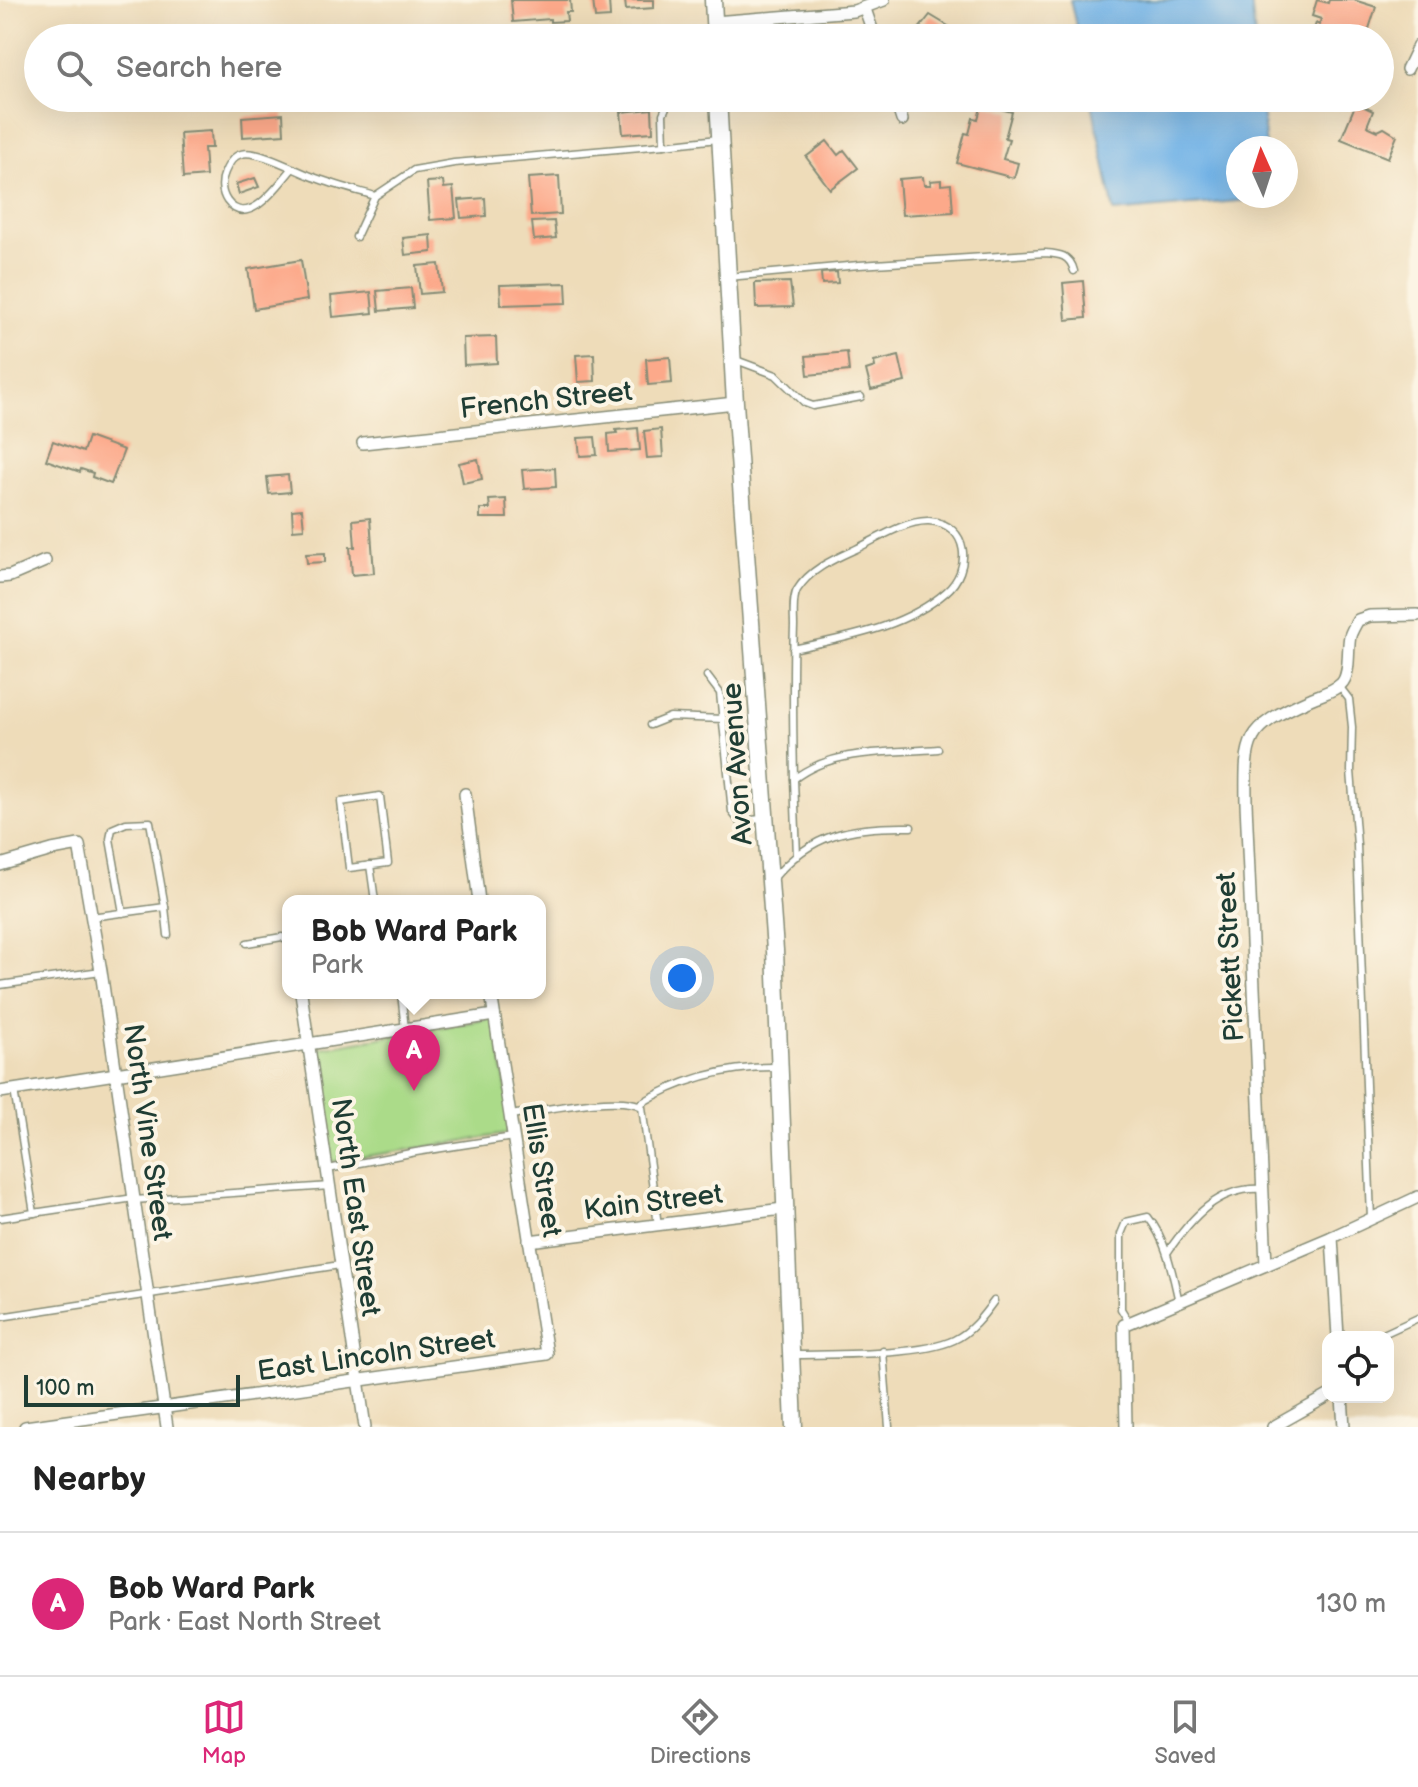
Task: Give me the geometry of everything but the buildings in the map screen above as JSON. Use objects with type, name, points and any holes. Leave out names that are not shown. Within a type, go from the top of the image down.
[{"type":"main road","points":[[713,0],[715,24]]},
{"type":"main road","name":"Avon Avenue","points":[[719,112],[735,403],[770,882],[794,1427]]},
{"type":"street","points":[[758,24],[865,9],[884,0]]},
{"type":"street","points":[[865,9],[870,24]]},
{"type":"street","points":[[1407,69],[1418,46]]},
{"type":"street","points":[[899,112],[902,120]]},
{"type":"street","name":"French Street","points":[[363,443],[735,403]]},
{"type":"street","points":[[0,577],[10,576],[45,561]]},
{"type":"street","points":[[1333,689],[1345,680],[1351,633],[1358,620],[1370,616],[1418,615]]},
{"type":"street","name":"Pickett Street","points":[[1266,1265],[1246,803],[1249,740],[1259,727],[1333,689]]},
{"type":"street","points":[[465,794],[478,895]]},
{"type":"street","name":"North Vine Street","points":[[0,865],[79,845],[101,971],[167,1427]]},
{"type":"street","name":"North East Street","points":[[302,999],[365,1427]]},
{"type":"street","name":"Ellis Street","points":[[492,999],[547,1354]]},
{"type":"street","points":[[0,1092],[494,1015]]},
{"type":"street","points":[[1126,1427],[1124,1325],[1418,1197]]},
{"type":"street","name":"Kain Street","points":[[529,1241],[783,1209]]},
{"type":"street","points":[[1332,1237],[1338,1331]]},
{"type":"street","name":"East Lincoln Street","points":[[25,1427],[547,1354]]},
{"type":"street","points":[[1273,1427],[1322,1399]]},
{"type":"street","points":[[1342,1403],[1344,1427]]},
{"type":"lane","points":[[664,112],[664,145]]},
{"type":"lane","points":[[356,237],[375,196],[414,170],[720,139]]},
{"type":"lane","points":[[292,169],[251,210],[234,208],[222,193],[223,174],[234,157],[250,153],[375,196]]},
{"type":"lane","points":[[728,277],[1045,253],[1063,254],[1074,271]]},
{"type":"lane","points":[[733,358],[776,375],[805,403],[813,406],[861,397]]},
{"type":"lane","points":[[793,649],[898,622],[933,602],[949,590],[962,571],[965,550],[958,534],[944,524],[926,521],[903,527],[814,570],[795,593],[793,649],[797,856]]},
{"type":"lane","points":[[707,676],[720,693],[732,812],[739,821],[766,819]]},
{"type":"lane","points":[[1333,689],[1349,699],[1352,727],[1351,771],[1357,845],[1371,1219]]},
{"type":"lane","points":[[650,725],[670,717],[723,719]]},
{"type":"lane","points":[[794,779],[823,761],[844,756],[938,749]]},
{"type":"lane","points":[[380,796],[388,863],[370,865],[349,868],[341,802],[380,796]]},
{"type":"lane","points":[[123,913],[110,839],[112,829],[126,823],[150,822],[168,935]]},
{"type":"lane","points":[[770,882],[797,856],[826,838],[847,830],[911,827]]},
{"type":"lane","points":[[370,865],[374,895]]},
{"type":"lane","points":[[91,917],[165,907]]},
{"type":"lane","points":[[247,943],[282,937]]},
{"type":"lane","points":[[0,985],[101,971]]},
{"type":"lane","points":[[402,999],[405,1029]]},
{"type":"lane","points":[[638,1105],[680,1082],[752,1067],[779,1067]]},
{"type":"lane","points":[[14,1090],[34,1213]]},
{"type":"lane","points":[[510,1115],[613,1101],[634,1102],[642,1107],[658,1225]]},
{"type":"lane","points":[[328,1169],[513,1137]]},
{"type":"lane","points":[[0,1218],[134,1199],[331,1186]]},
{"type":"lane","points":[[1167,1253],[1208,1204],[1228,1193],[1247,1188],[1263,1189]]},
{"type":"lane","points":[[1129,1322],[1121,1309],[1121,1234],[1126,1222],[1148,1217],[1157,1229],[1167,1253],[1179,1302]]},
{"type":"lane","points":[[0,1317],[340,1265]]},
{"type":"lane","points":[[790,1355],[931,1347],[968,1331],[994,1301]]},
{"type":"lane","points":[[1390,1331],[1418,1318]]},
{"type":"lane","points":[[883,1351],[889,1427]]},
{"type":"green space","points":[[495,1018],[513,1133],[330,1162],[315,1049]]},
{"type":"water","points":[[1070,0],[1251,0],[1254,24],[1076,24]]},
{"type":"water","points":[[1094,112],[1262,112],[1265,136],[1226,136],[1226,202],[1114,212]]},
{"type":"place","name":"Bob Ward Park","points":[[414,1091]]}]
